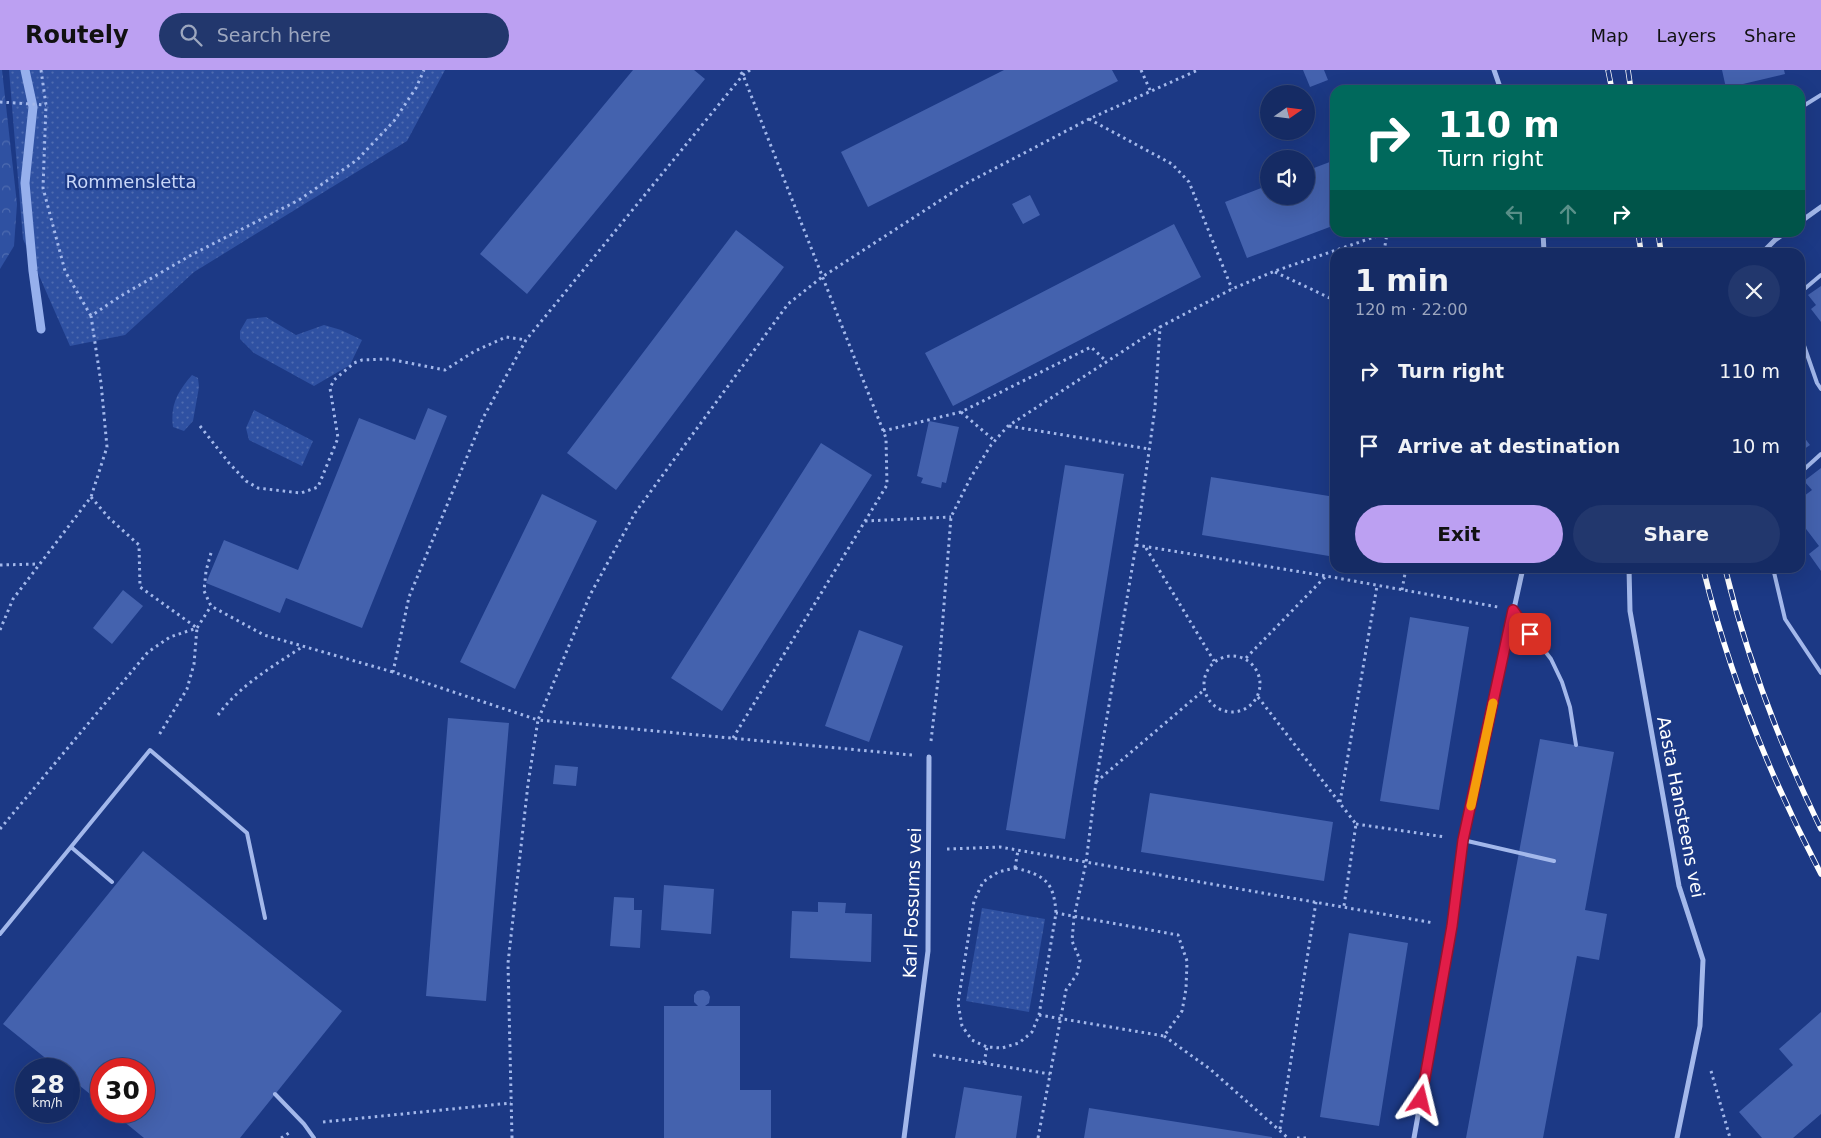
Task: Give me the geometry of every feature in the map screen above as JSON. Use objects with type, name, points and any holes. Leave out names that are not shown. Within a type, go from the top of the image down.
[{"type":"street","points":[[1494,70],[1499,85]]},
{"type":"street","points":[[1805,218],[1821,207]]},
{"type":"street","points":[[1767,248],[1779,237]]},
{"type":"street","points":[[1414,1138],[1452,926],[1463,840],[1522,573]]},
{"type":"street","name":"Aasta Hansteens vei","points":[[1628,573],[1630,611],[1679,886],[1703,960],[1700,1026],[1677,1138]]},
{"type":"street","name":"Karl Fossums vei","points":[[904,1138],[928,951],[929,757]]},
{"type":"lane","points":[[1805,105],[1821,95]]},
{"type":"lane","points":[[1805,288],[1821,275]]},
{"type":"lane","points":[[1805,348],[1817,383],[1821,389]]},
{"type":"lane","points":[[1805,469],[1821,454]]},
{"type":"lane","points":[[1774,573],[1786,619],[1821,673]]},
{"type":"lane","points":[[1513,610],[1551,659],[1562,682],[1570,707],[1576,745]]},
{"type":"lane","points":[[0,934],[150,750],[247,833],[265,918]]},
{"type":"lane","points":[[1463,840],[1554,860]]},
{"type":"lane","points":[[71,847],[112,882]]},
{"type":"lane","points":[[275,1094],[304,1124],[314,1138]]},
{"type":"path","points":[[0,630],[13,599],[91,497],[107,447],[102,382],[91,316],[65,271],[43,188],[46,105],[41,70]]},
{"type":"path","points":[[91,316],[119,297],[194,254],[299,200],[357,160],[394,121],[416,88],[424,70]]},
{"type":"path","points":[[733,738],[887,484],[886,438],[743,75],[739,70]]},
{"type":"path","points":[[393,672],[409,597],[483,418],[526,340],[743,75],[750,70]]},
{"type":"path","points":[[1141,70],[1150,90]]},
{"type":"path","points":[[512,1138],[508,963],[528,784],[538,720],[590,594],[635,513],[788,304],[822,277],[967,183],[1088,119],[1198,70]]},
{"type":"path","points":[[0,102],[46,105]]},
{"type":"path","points":[[1088,119],[1172,164],[1189,182],[1232,289]]},
{"type":"path","points":[[1343,248],[1376,237]]},
{"type":"path","points":[[211,553],[206,571],[204,591],[211,606],[264,635],[393,672],[538,720],[929,757],[938,680],[951,517],[971,477],[994,441],[1008,426],[1160,327],[1232,289],[1274,271],[1330,252]]},
{"type":"path","points":[[1274,271],[1330,297]]},
{"type":"path","points":[[1038,1138],[1066,990],[1077,974],[1080,960],[1072,941],[1074,917],[1086,863],[1096,782],[1136,545],[1155,408],[1160,327]]},
{"type":"path","points":[[200,426],[246,481],[258,488],[300,493],[318,487],[338,438],[330,388],[334,380],[354,364],[362,360],[389,359],[445,370],[474,351],[506,337],[526,340]]},
{"type":"path","points":[[883,431],[961,412],[1092,347],[1107,362]]},
{"type":"path","points":[[961,412],[994,441]]},
{"type":"path","points":[[1008,426],[1149,449]]},
{"type":"path","points":[[91,497],[109,518],[139,545],[140,587],[197,628]]},
{"type":"path","points":[[865,521],[951,517]]},
{"type":"path","points":[[1136,545],[1326,576],[1513,610]]},
{"type":"path","points":[[1146,547],[1214,661]]},
{"type":"path","points":[[0,565],[38,564]]},
{"type":"path","points":[[1402,590],[1405,573]]},
{"type":"path","points":[[1246,658],[1326,576]]},
{"type":"path","points":[[1340,803],[1377,586]]},
{"type":"path","points":[[150,750],[187,689],[194,664],[197,628],[211,606]]},
{"type":"path","points":[[0,829],[148,652],[170,637],[197,628]]},
{"type":"path","points":[[218,715],[227,703],[251,681],[303,646]]},
{"type":"path","points":[[1230,654],[1246,658],[1258,671],[1261,686],[1258,697],[1245,710],[1226,712],[1211,703],[1204,690],[1204,674],[1214,661],[1230,654]]},
{"type":"path","points":[[1096,782],[1204,690]]},
{"type":"path","points":[[1258,697],[1356,824],[1463,840]]},
{"type":"path","points":[[1344,906],[1356,824]]},
{"type":"path","points":[[928,849],[1000,847],[1452,926]]},
{"type":"path","points":[[1015,868],[1018,850]]},
{"type":"path","points":[[1015,868],[1032,872],[1047,881],[1055,896],[1056,913],[1039,1015],[1032,1032],[1019,1043],[1002,1048],[987,1047],[972,1040],[962,1026],[958,1003],[974,901],[983,882],[998,872],[1015,868]]},
{"type":"path","points":[[1280,1129],[1316,902]]},
{"type":"path","points":[[1056,913],[1178,935],[1186,961],[1186,989],[1182,1011],[1164,1036]]},
{"type":"path","points":[[1039,1015],[1164,1036],[1210,1069],[1288,1138]]},
{"type":"path","points":[[984,1063],[987,1047]]},
{"type":"path","points":[[915,1052],[1050,1074]]},
{"type":"path","points":[[1711,1069],[1730,1138]]},
{"type":"path","points":[[281,1138],[304,1124],[511,1103]]},
{"type":"path","points":[[1296,1138],[1308,1138]]},
{"type":"green space","points":[[0,70],[2,70],[17,204],[14,246],[0,269]]},
{"type":"green space","name":"Rommensletta","points":[[9,70],[445,70],[407,141],[194,272],[125,335],[70,346],[23,239]]},
{"type":"green space","points":[[266,317],[296,335],[324,325],[341,330],[362,340],[350,365],[314,386],[254,353],[240,339],[240,331],[247,319]]},
{"type":"green space","points":[[192,375],[198,378],[199,387],[193,421],[184,431],[173,427],[174,405],[179,393]]},
{"type":"green space","points":[[254,410],[313,441],[302,466],[249,440],[246,428]]},
{"type":"green space","points":[[982,908],[1045,919],[1029,1012],[966,1001]]},
{"type":"building","points":[[633,70],[694,70],[705,79],[527,294],[480,254]]},
{"type":"building","points":[[1004,70],[1112,70],[1118,81],[868,207],[841,152]]},
{"type":"building","points":[[1303,70],[1324,70],[1328,80],[1315,85],[1309,85]]},
{"type":"building","points":[[1722,70],[1784,70],[1785,74],[1739,85],[1725,85]]},
{"type":"building","points":[[1330,162],[1330,227],[1247,258],[1225,202],[1260,188],[1260,205],[1315,205],[1315,168]]},
{"type":"building","points":[[1030,195],[1040,215],[1023,224],[1012,204]]},
{"type":"building","points":[[1174,224],[1201,277],[953,406],[925,353]]},
{"type":"building","points":[[736,230],[784,267],[616,490],[567,453]]},
{"type":"building","points":[[1821,286],[1821,322],[1811,309],[1816,305],[1808,295]]},
{"type":"building","points":[[428,408],[447,416],[362,628],[286,598],[280,613],[206,583],[224,540],[298,570],[359,418],[415,440]]},
{"type":"building","points":[[929,421],[959,427],[946,483],[942,482],[941,488],[921,483],[923,478],[917,476]]},
{"type":"building","points":[[1805,438],[1810,445],[1805,448]]},
{"type":"building","points":[[821,443],[872,475],[722,711],[671,678]]},
{"type":"building","points":[[1065,465],[1124,474],[1065,839],[1006,830]]},
{"type":"building","points":[[1821,468],[1821,571],[1809,554],[1819,546],[1805,528],[1805,495],[1812,490],[1805,480]]},
{"type":"building","points":[[1211,477],[1330,496],[1330,556],[1202,535]]},
{"type":"building","points":[[542,494],[597,521],[515,689],[460,662]]},
{"type":"building","points":[[123,590],[143,606],[112,644],[93,628]]},
{"type":"building","points":[[1410,617],[1469,627],[1439,810],[1380,801]]},
{"type":"building","points":[[859,630],[903,646],[869,742],[825,726]]},
{"type":"building","points":[[448,718],[509,723],[486,1001],[426,996]]},
{"type":"building","points":[[1540,739],[1614,752],[1585,910],[1607,914],[1599,960],[1577,956],[1543,1138],[1466,1138]]},
{"type":"building","points":[[555,765],[578,767],[576,786],[553,784]]},
{"type":"building","points":[[1150,793],[1333,822],[1324,881],[1141,852]]},
{"type":"building","points":[[143,851],[342,1011],[240,1138],[144,1138],[126,1123],[155,1123],[155,1058],[90,1058],[90,1094],[80,1086],[80,1058],[45,1058],[3,1024]]},
{"type":"building","points":[[664,885],[714,889],[711,934],[661,930]]},
{"type":"building","points":[[614,897],[634,898],[634,910],[642,910],[640,948],[610,946]]},
{"type":"building","points":[[818,902],[846,903],[845,913],[872,914],[871,962],[790,958],[792,911],[818,912]]},
{"type":"building","points":[[1349,933],[1408,943],[1379,1126],[1320,1117]]},
{"type":"building","points":[[703,990],[708,992],[710,997],[709,1003],[705,1006],[740,1006],[740,1090],[771,1090],[771,1138],[664,1138],[664,1006],[698,1006],[694,1002],[694,995],[697,991]]},
{"type":"building","points":[[1821,1012],[1821,1114],[1793,1138],[1762,1138],[1739,1112],[1793,1065],[1779,1049]]},
{"type":"building","points":[[964,1087],[1022,1096],[1016,1138],[955,1138]]},
{"type":"building","points":[[1089,1108],[1272,1137],[1272,1138],[1084,1138]]},
{"type":"waterway","points":[[25,70],[33,107],[25,183],[33,271],[41,329]]},
{"type":"railway","points":[[1608,70],[1611,85]]},
{"type":"railway","points":[[1628,70],[1630,85]]},
{"type":"railway","points":[[1639,237],[1640,248]]},
{"type":"railway","points":[[1659,237],[1660,248]]},
{"type":"railway","points":[[1704,573],[1713,608],[1738,686],[1768,763],[1821,874]]},
{"type":"railway","points":[[1726,573],[1754,668],[1766,701],[1778,733],[1821,829]]},
{"type":"slow traffic","points":[[1471,806],[1493,703]]},
{"type":"route","points":[[1421,1100],[1452,926],[1463,840],[1513,610],[1530,634]]}]
